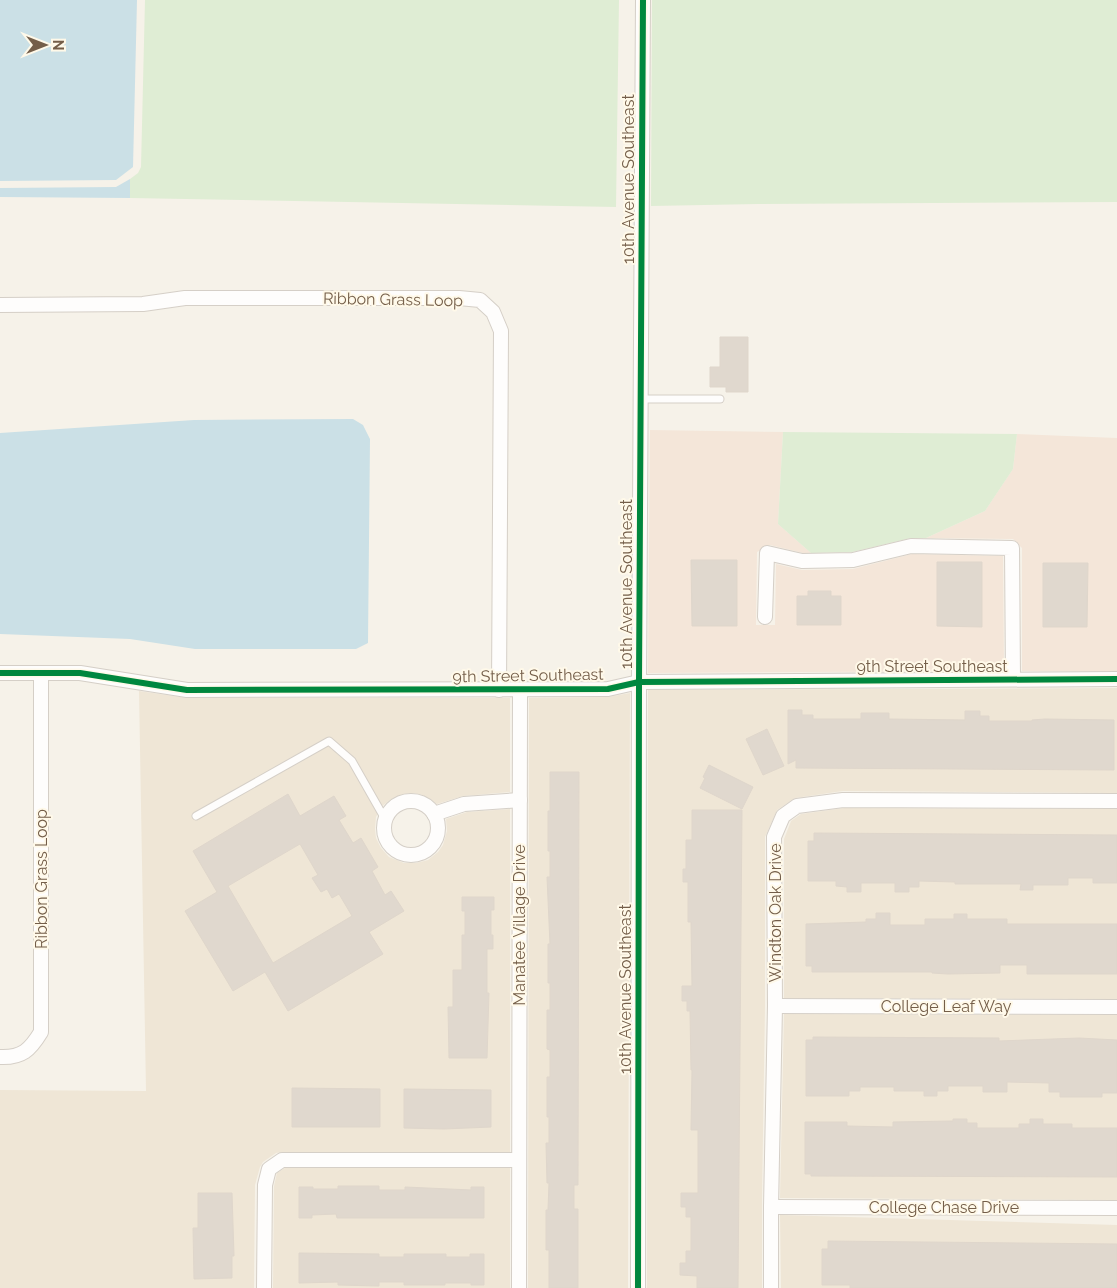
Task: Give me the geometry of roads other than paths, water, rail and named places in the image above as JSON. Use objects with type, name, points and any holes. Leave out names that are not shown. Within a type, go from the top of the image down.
[{"type":"street","name":"10th Avenue Southeast","points":[[638,1288],[643,0]]},
{"type":"street","name":"Ribbon Grass Loop","points":[[0,305],[143,304],[185,298],[459,298],[480,300],[493,312],[501,331],[499,690]]},
{"type":"street","points":[[766,617],[767,553],[810,561],[853,560],[911,546],[1012,548],[1013,679]]},
{"type":"street","name":"9th Street Southeast","points":[[0,673],[80,673],[187,690],[608,689],[639,682],[1117,679]]},
{"type":"street","name":"Ribbon Grass Loop","points":[[0,1057],[12,1058],[31,1049],[41,1032],[41,673]]},
{"type":"street","name":"Manatee Village Drive","points":[[519,1288],[520,690]]},
{"type":"street","points":[[434,814],[464,804],[520,800]]},
{"type":"street","name":"Windton Oak Drive","points":[[771,1288],[775,1006],[774,837],[783,816],[796,806],[843,800],[1117,801]]},
{"type":"street","points":[[404,802],[421,803],[434,814],[438,832],[430,848],[413,856],[404,855],[389,845],[385,837],[386,819],[390,811],[404,802]]},
{"type":"street","name":"College Leaf Way","points":[[775,1006],[1117,1007]]},
{"type":"street","points":[[264,1288],[265,1185],[269,1169],[282,1160],[519,1160]]},
{"type":"street","name":"College Chase Drive","points":[[771,1207],[1117,1208]]},
{"type":"lane","points":[[641,399],[720,399]]},
{"type":"lane","points":[[196,816],[329,741],[352,762],[386,819]]}]
